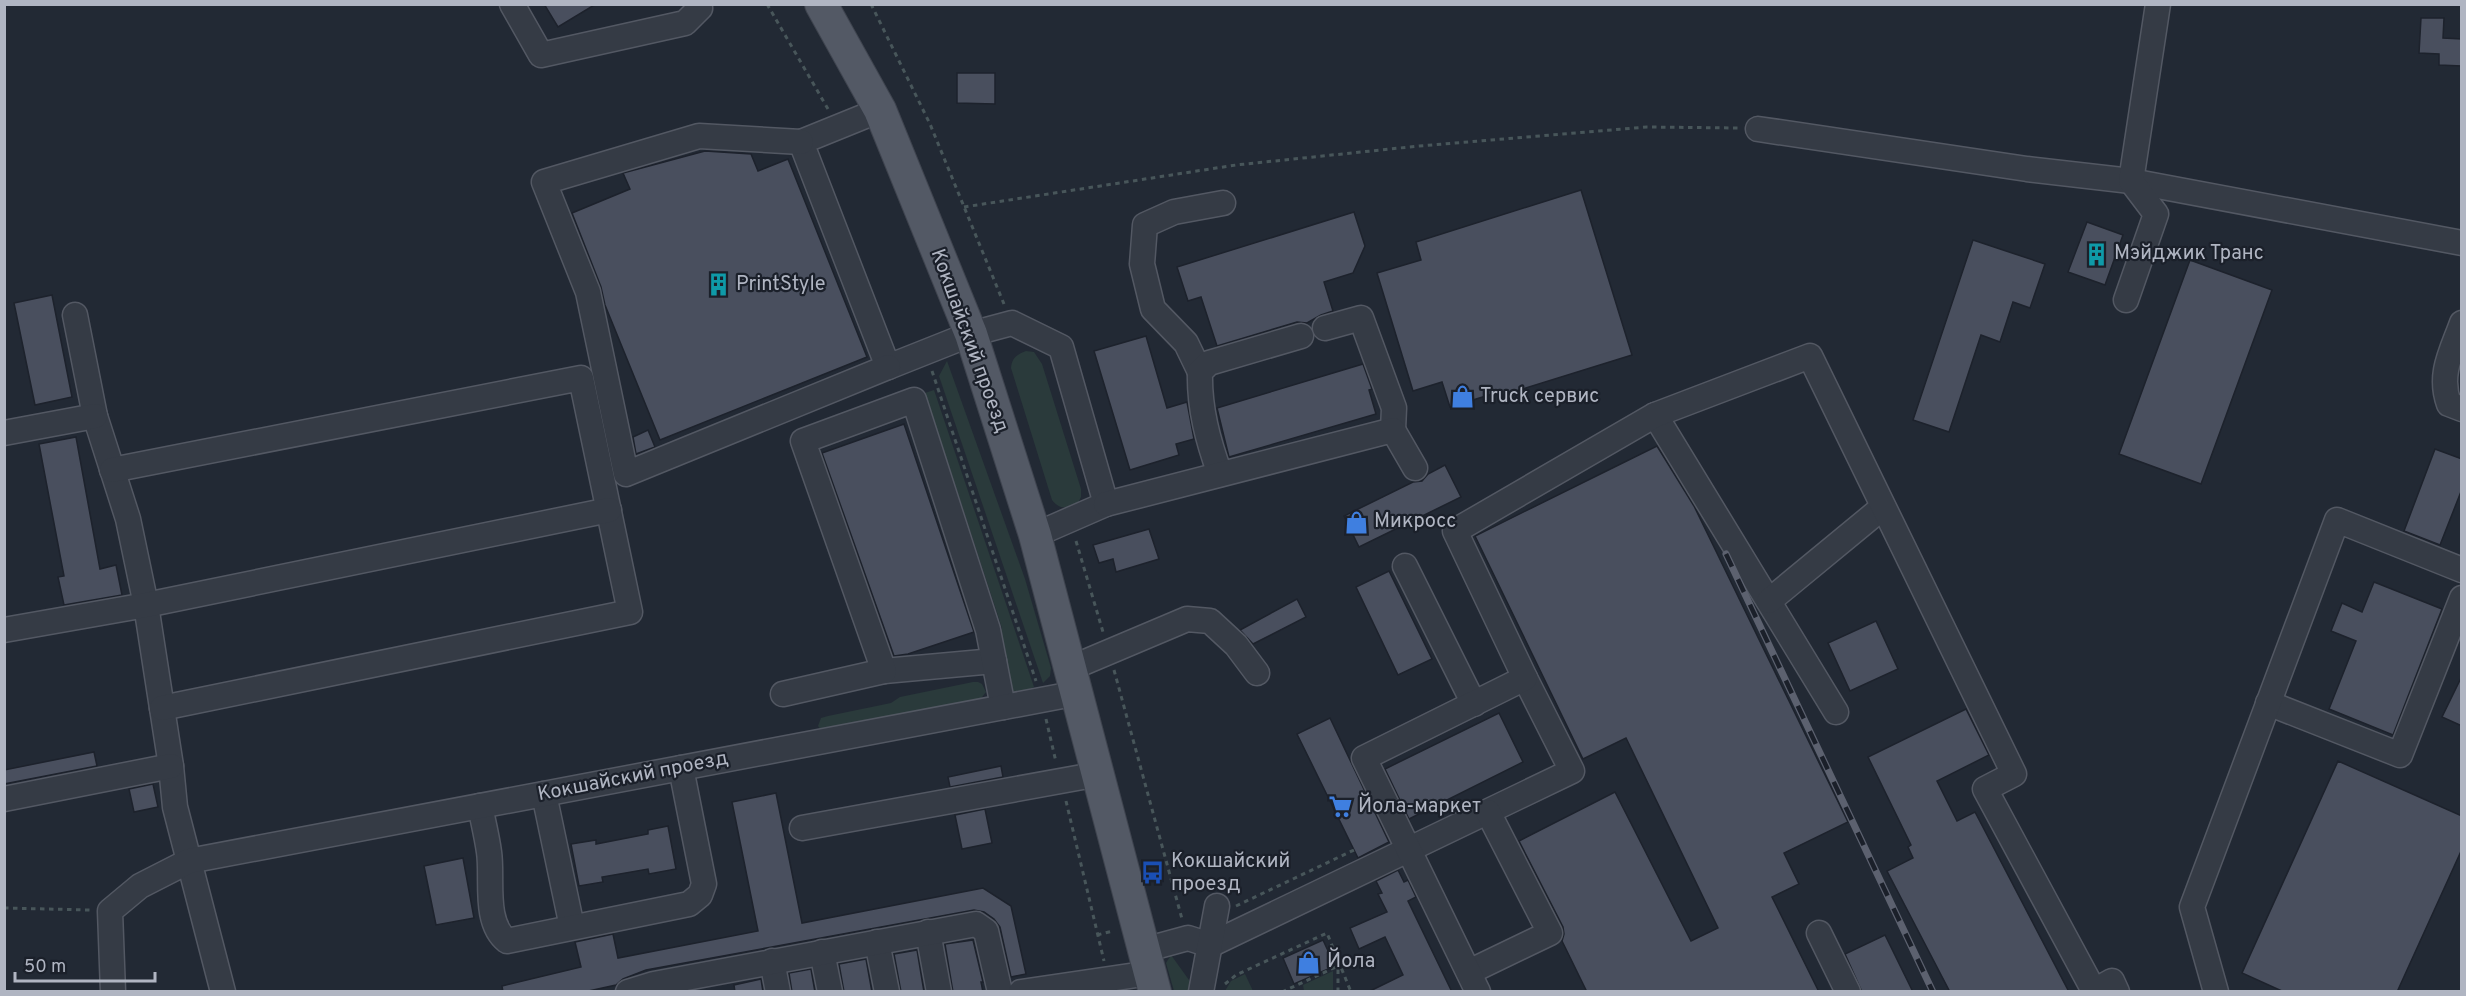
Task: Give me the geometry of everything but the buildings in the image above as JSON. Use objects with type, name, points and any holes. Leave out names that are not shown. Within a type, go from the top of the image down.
[{"type":"main road","name":"Кокшайский проезд","points":[[821,4],[880,110],[972,334],[1035,535],[1150,971]]},
{"type":"street","points":[[512,4],[541,55],[684,23],[700,8],[699,4]]},
{"type":"street","points":[[2126,300],[2156,213],[2131,181],[2158,4]]},
{"type":"street","points":[[880,110],[801,142],[699,136],[544,182],[588,292],[626,474],[925,352],[1012,322],[1061,347],[1106,504]]},
{"type":"street","points":[[1758,129],[1991,164],[2131,181],[2462,243]]},
{"type":"street","points":[[801,142],[888,367]]},
{"type":"street","points":[[1220,474],[1207,437],[1199,392],[1200,372],[1186,343],[1153,309],[1142,264],[1144,225],[1174,212],[1223,203]]},
{"type":"street","points":[[75,315],[95,416],[128,519],[146,605],[171,766],[175,807],[223,992]]},
{"type":"street","points":[[1325,328],[1361,318],[1394,408],[1393,430],[1415,468]]},
{"type":"street","points":[[2462,323],[2445,369],[2443,388],[2449,404],[2462,409]]},
{"type":"street","points":[[1200,372],[1209,363],[1301,336]]},
{"type":"street","points":[[1021,992],[1150,971],[1188,938],[1210,945],[1572,771],[1455,531],[1655,415],[1810,356],[2014,774],[1985,789],[2094,991],[2112,981],[2117,992]]},
{"type":"street","points":[[112,470],[581,378],[609,510],[630,612],[162,708]]},
{"type":"street","points":[[884,671],[803,441],[914,400],[988,630],[1003,707]]},
{"type":"street","points":[[1655,415],[1836,712]]},
{"type":"street","points":[[4,433],[95,416]]},
{"type":"street","points":[[1035,535],[1106,504],[1393,430]]},
{"type":"street","points":[[1769,601],[1883,507]]},
{"type":"street","points":[[4,630],[146,605],[609,510]]},
{"type":"street","points":[[2216,992],[2192,907],[2337,520],[2462,570]]},
{"type":"street","points":[[1405,566],[1474,704]]},
{"type":"street","points":[[2268,703],[2400,755],[2462,597]]},
{"type":"street","points":[[1074,681],[1109,652],[1187,619],[1210,621],[1236,645],[1257,673]]},
{"type":"street","points":[[783,694],[884,671],[994,661]]},
{"type":"street","points":[[1488,812],[1550,933],[1473,982],[1364,758],[1525,678]]},
{"type":"street","name":"Кокшайский проезд","points":[[110,911],[116,903],[140,886],[189,861],[1042,700],[1074,681]]},
{"type":"street","points":[[4,799],[171,766]]},
{"type":"street","points":[[480,806],[490,854],[490,892],[494,917],[500,935],[507,941],[689,904],[700,895],[704,884],[681,768]]},
{"type":"street","points":[[802,828],[1099,774]]},
{"type":"street","points":[[544,794],[572,927]]},
{"type":"street","points":[[110,911],[114,992]]},
{"type":"street","points":[[1212,989],[1210,945],[1216,911]]},
{"type":"street","points":[[628,992],[720,982],[772,962],[976,924],[986,931],[1000,992]]},
{"type":"street","points":[[928,932],[939,992]]},
{"type":"street","points":[[1819,933],[1848,992]]},
{"type":"street","points":[[877,942],[887,992]]},
{"type":"street","points":[[822,952],[830,992]]},
{"type":"street","points":[[772,962],[778,992]]},
{"type":"path","points":[[767,4],[838,127]]},
{"type":"path","points":[[871,4],[930,123],[1012,322]]},
{"type":"path","points":[[964,207],[1236,165],[1419,146],[1647,127],[1758,129]]},
{"type":"path","points":[[925,352],[1042,700],[1058,767]]},
{"type":"path","points":[[1070,520],[1185,926],[1354,850]]},
{"type":"path","points":[[1066,801],[1108,979]]},
{"type":"path","points":[[4,908],[110,911]]},
{"type":"path","points":[[1097,934],[1115,931]]},
{"type":"path","points":[[1212,989],[1236,975],[1327,933],[1350,992]]},
{"type":"path","points":[[1338,960],[1338,992]]},
{"type":"path","points":[[1282,992],[1338,966]]},
{"type":"shaded area","points":[[1026,351],[1034,352],[1042,364],[1081,489],[1081,497],[1077,505],[1063,507],[1052,500],[1011,368],[1015,357]]},
{"type":"shaded area","points":[[947,361],[1025,579],[1051,668],[1050,676],[1043,683],[939,376]]},
{"type":"shaded area","points":[[934,390],[1034,687],[1026,691],[1013,692],[1009,689],[994,644],[1002,628],[925,393]]},
{"type":"shaded area","points":[[973,682],[982,684],[986,692],[979,701],[821,730],[818,726],[821,718],[828,716],[891,703],[900,697]]},
{"type":"shaded area","points":[[1171,955],[1194,987],[1193,991],[1174,991],[1166,963]]},
{"type":"shaded area","points":[[1333,971],[1333,991],[1304,991],[1303,985]]},
{"type":"shaded area","points":[[1245,974],[1253,991],[1225,991],[1231,981]]},
{"type":"railway","points":[[1726,554],[1933,992]]},
{"type":"place","name":"Мэйджик Транс","points":[[2096,254]]},
{"type":"place","name":"PrintStyle","points":[[718,285]]},
{"type":"place","name":"Truck сервис","points":[[1462,397]]},
{"type":"place","name":"Микросс","points":[[1356,522]]},
{"type":"place","name":"Йола-маркет","points":[[1340,807]]},
{"type":"place","name":"Кокшайский проезд","points":[[1153,873]]},
{"type":"place","name":"Йола","points":[[1309,962]]}]
